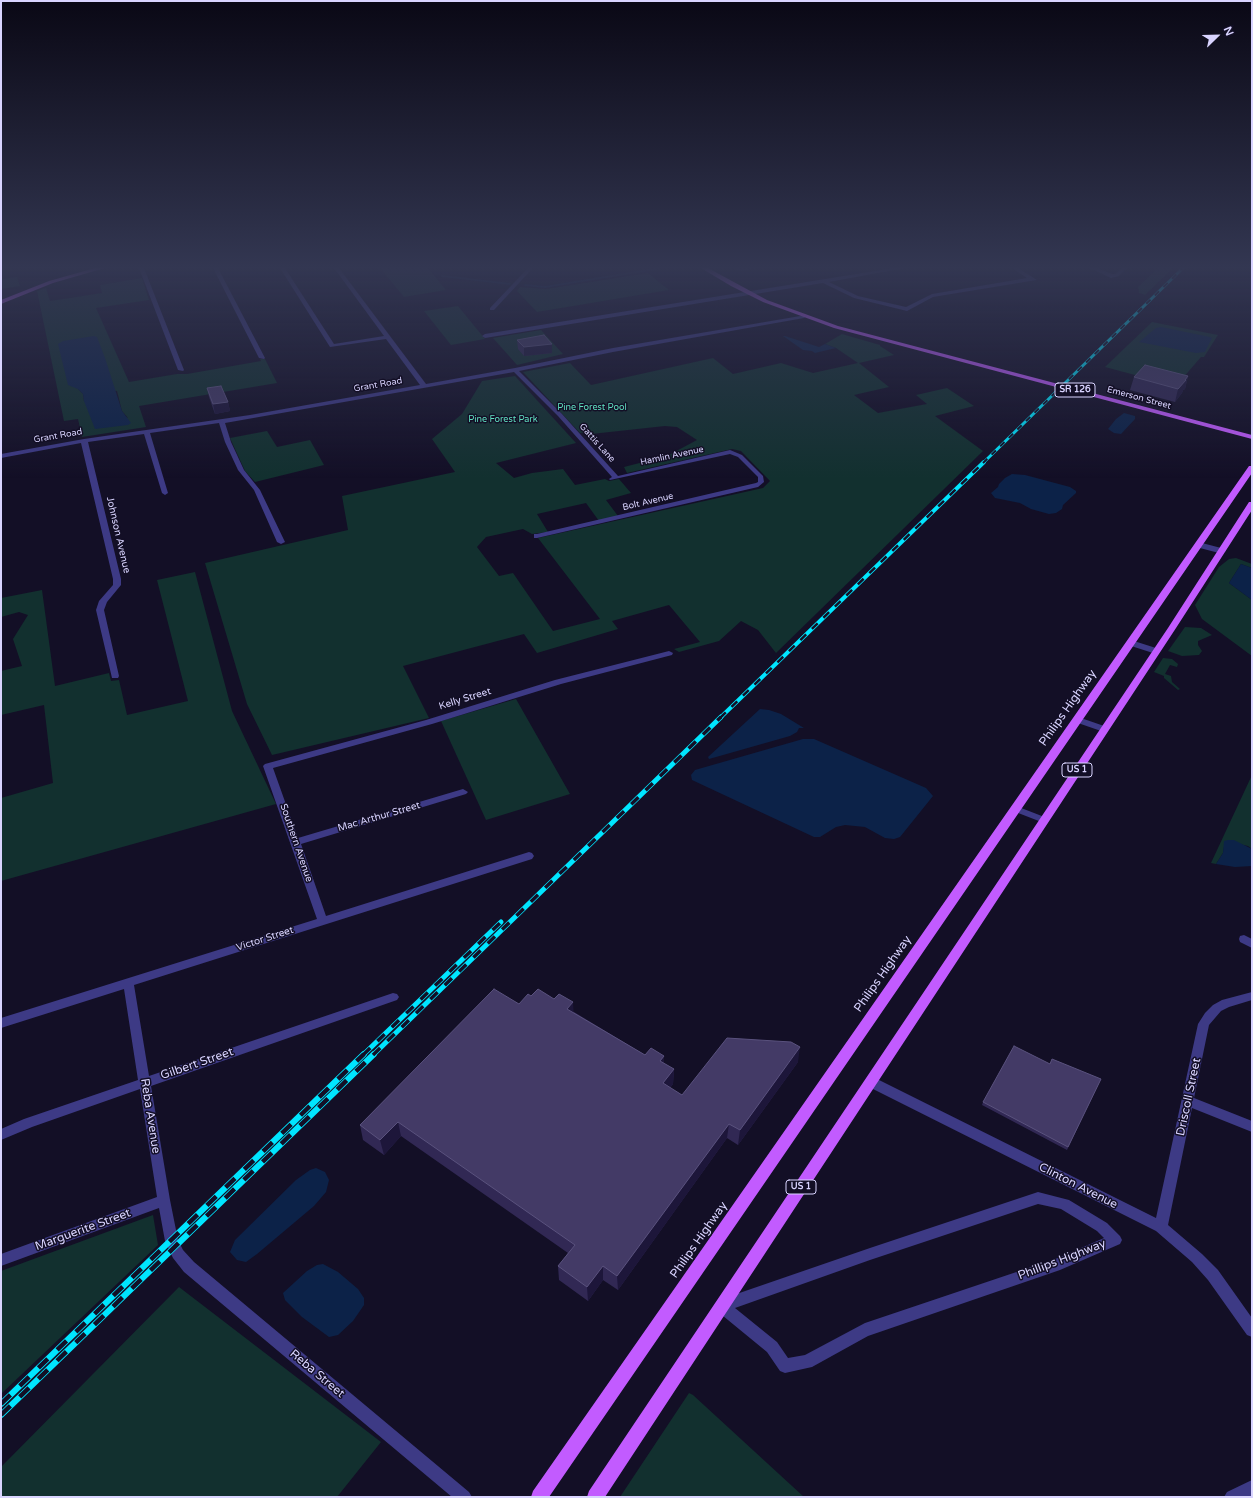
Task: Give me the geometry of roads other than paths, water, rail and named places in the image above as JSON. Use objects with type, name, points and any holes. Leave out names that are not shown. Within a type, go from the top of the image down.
[{"type":"main road","name":"Emerson Street","points":[[875,338],[1252,437]]},
{"type":"main road","name":"Philips Highway","points":[[539,1497],[1252,468]]},
{"type":"main road","name":"US 1","points":[[595,1497],[1252,504]]},
{"type":"street","points":[[168,338],[181,370]]},
{"type":"street","points":[[252,338],[262,358]]},
{"type":"street","points":[[327,338],[332,346],[381,338]]},
{"type":"street","points":[[388,338],[424,386]]},
{"type":"street","name":"Grant Road","points":[[1,456],[84,441],[221,422],[515,370],[681,338]]},
{"type":"street","name":"Gattis Lane","points":[[515,370],[560,415],[614,478]]},
{"type":"street","points":[[221,422],[228,442],[241,470],[245,478],[257,490],[281,542]]},
{"type":"street","points":[[146,432],[165,493]]},
{"type":"street","name":"Johnson Avenue","points":[[84,441],[117,579],[117,585],[103,601],[100,610],[115,676]]},
{"type":"street","name":"Hamlin Avenue","points":[[614,478],[730,452],[740,456],[761,478],[761,482]]},
{"type":"street","name":"Bolt Avenue","points":[[537,536],[751,487],[758,485],[761,482]]},
{"type":"street","points":[[1199,545],[1222,551]]},
{"type":"street","points":[[1131,643],[1156,651]]},
{"type":"street","name":"Kelly Street","points":[[268,766],[429,722],[558,682],[669,653]]},
{"type":"street","points":[[1078,720],[1104,729]]},
{"type":"street","name":"Southern Avenue","points":[[268,766],[323,921]]},
{"type":"street","name":"Mac Arthur Street","points":[[296,842],[463,792]]},
{"type":"street","points":[[1016,809],[1044,820]]},
{"type":"street","name":"Victor Street","points":[[1,1023],[529,856]]},
{"type":"street","name":"Reba Avenue","points":[[128,982],[164,1200],[172,1241],[175,1248]]},
{"type":"street","name":"Gilbert Street","points":[[1,1135],[28,1124],[393,996]]},
{"type":"street","name":"Driscoll Street","points":[[1161,1227],[1204,1024],[1217,1008],[1226,1003],[1252,996]]},
{"type":"street","name":"Clinton Avenue","points":[[870,1082],[1161,1227],[1197,1258],[1213,1275],[1252,1330]]},
{"type":"street","points":[[1188,1101],[1252,1127]]},
{"type":"street","name":"Phillips Highway","points":[[1038,1198],[1064,1204],[1102,1227],[1115,1240],[1060,1264],[865,1330],[807,1362],[785,1366],[772,1347],[722,1306],[862,1256],[1038,1198]]},
{"type":"street","name":"Marguerite Street","points":[[1,1260],[164,1200]]},
{"type":"street","name":"Reba Street","points":[[175,1248],[189,1267],[464,1497]]},
{"type":"street","points":[[1232,1497],[1252,1488]]},
{"type":"water","points":[[82,338],[97,338],[122,411],[131,423],[128,425],[95,429],[84,401],[83,394],[78,389],[68,385],[58,344],[63,341]]},
{"type":"water","points":[[786,338],[791,338],[819,347],[825,344],[836,348],[815,353],[812,351],[803,350]]},
{"type":"water","points":[[1144,338],[1212,338],[1205,352],[1196,353],[1139,342]]},
{"type":"water","points":[[1124,413],[1135,416],[1135,419],[1121,434],[1114,433],[1108,429],[1116,419]]},
{"type":"water","points":[[1012,474],[1025,475],[1070,487],[1076,491],[1076,493],[1063,505],[1062,509],[1056,513],[1049,514],[1031,509],[1020,503],[995,498],[991,493],[1005,478]]},
{"type":"water","points":[[1241,564],[1252,568],[1252,600],[1229,583]]},
{"type":"water","points":[[760,709],[781,714],[804,728],[799,728],[797,732],[790,736],[709,759],[708,757]]},
{"type":"water","points":[[803,739],[814,739],[926,788],[933,796],[900,837],[894,839],[885,838],[865,827],[845,825],[836,827],[820,837],[814,837],[692,780],[691,775],[695,770]]},
{"type":"water","points":[[1234,840],[1252,849],[1252,866],[1235,867],[1216,864],[1223,853],[1224,841]]},
{"type":"water","points":[[316,1168],[325,1172],[329,1180],[326,1192],[314,1206],[246,1262],[237,1260],[230,1252],[235,1240],[296,1180],[310,1170]]},
{"type":"water","points":[[323,1264],[338,1272],[358,1289],[364,1298],[364,1305],[353,1321],[338,1335],[329,1337],[302,1317],[285,1300],[283,1293],[307,1271],[317,1265]]},
{"type":"railway","points":[[983,463],[1111,338]]},
{"type":"railway","points":[[720,718],[984,462]]},
{"type":"railway","points":[[373,1055],[721,717]]},
{"type":"railway","points":[[363,1055],[501,922]]},
{"type":"railway","points":[[1,1404],[364,1054]]},
{"type":"railway","points":[[1,1415],[374,1054]]},
{"type":"park label","name":"Pine Forest Pool","points":[[592,408]]},
{"type":"park label","name":"Pine Forest Park","points":[[503,420]]}]
